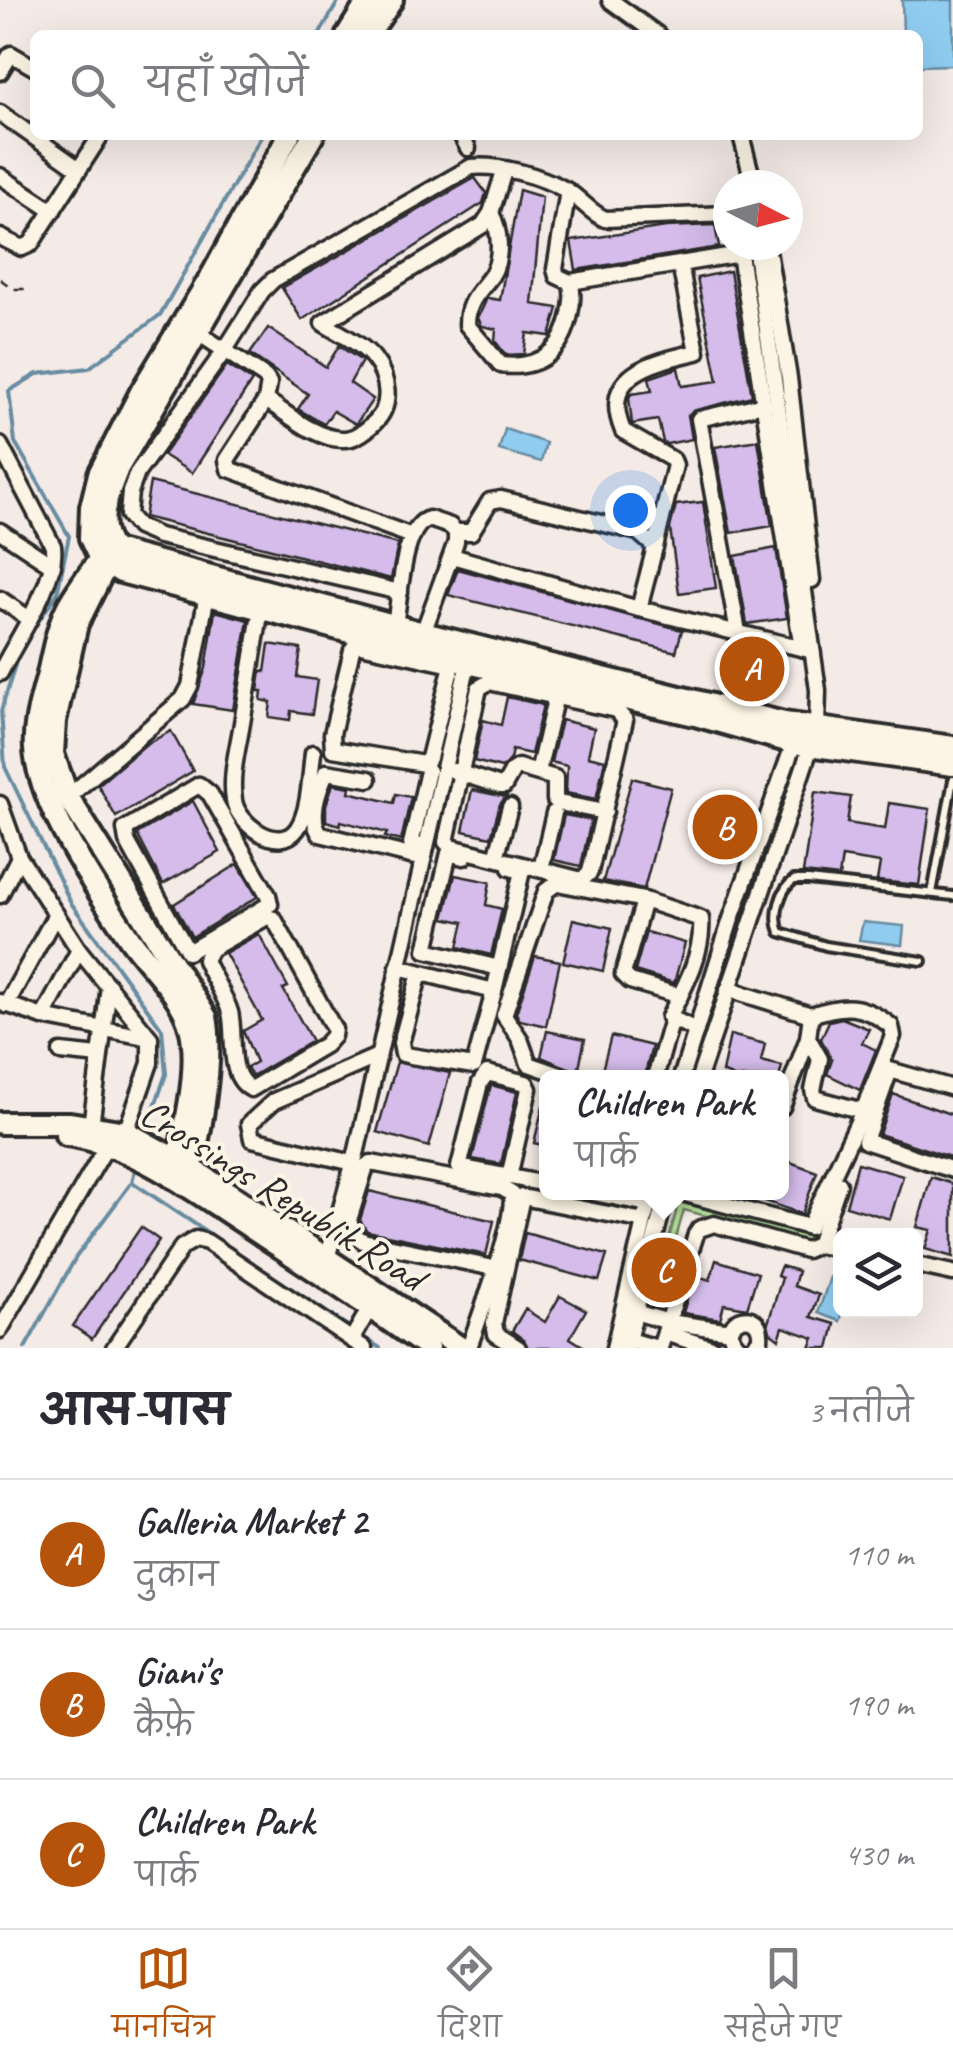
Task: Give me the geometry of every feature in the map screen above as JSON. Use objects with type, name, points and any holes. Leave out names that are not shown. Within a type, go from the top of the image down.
[{"type":"street","points":[[350,30],[369,0]]},
{"type":"street","points":[[371,30],[392,0]]},
{"type":"street","points":[[610,0],[651,30]]},
{"type":"street","points":[[0,72],[5,51],[30,65]]},
{"type":"street","points":[[0,113],[30,134]]},
{"type":"street","points":[[38,140],[78,168]]},
{"type":"street","points":[[0,238],[27,248],[98,140]]},
{"type":"street","points":[[286,140],[118,468],[106,502],[103,529],[108,555],[121,572],[392,639],[452,664],[429,758],[418,764],[333,749],[332,734],[356,644],[392,639],[423,632],[811,734],[953,766]]},
{"type":"street","points":[[189,328],[310,140]]},
{"type":"street","points":[[742,140],[750,170]]},
{"type":"street","points":[[400,592],[159,536],[132,523],[128,505],[137,473],[262,291],[273,280],[461,172],[485,166],[536,178],[568,191],[592,213],[605,219],[713,215]]},
{"type":"street","points":[[266,400],[313,430],[343,440],[358,436],[374,423],[387,401],[386,388],[373,358],[323,324],[473,232],[492,213],[504,171]]},
{"type":"street","points":[[0,176],[53,211]]},
{"type":"street","points":[[568,191],[554,269],[557,276],[570,282],[740,254],[819,696],[811,734],[702,1070]]},
{"type":"street","points":[[492,213],[500,228],[497,258],[492,274],[472,297],[466,325],[495,360],[508,366],[530,364],[557,348],[564,340],[572,307],[570,282]]},
{"type":"street","points":[[758,260],[808,650]]},
{"type":"street","points":[[684,1070],[731,919],[811,734],[789,378],[769,260]]},
{"type":"street","points":[[639,609],[675,465],[673,460],[623,431],[616,404],[622,388],[644,364],[697,352],[680,264]]},
{"type":"street","points":[[189,328],[265,376],[270,390],[226,460],[229,469],[412,536]]},
{"type":"street","points":[[738,632],[699,419],[764,404]]},
{"type":"street","points":[[0,445],[54,546],[53,566],[0,672]]},
{"type":"street","points":[[392,639],[412,536],[421,521],[429,519],[456,532],[471,532],[490,501],[501,499],[638,532],[654,547]]},
{"type":"street","points":[[0,530],[53,566]]},
{"type":"street","points":[[423,632],[452,556],[456,532]]},
{"type":"street","points":[[108,555],[392,639],[557,691],[616,710],[625,720],[588,877],[582,880],[446,842],[483,684],[557,691],[811,734],[953,747]]},
{"type":"street","points":[[108,555],[77,624],[55,721],[53,754],[68,798],[123,888],[162,927],[188,952],[270,904],[204,786],[194,786],[125,829],[162,927],[206,1017],[209,1032],[206,1068],[175,1169]]},
{"type":"street","points":[[108,555],[72,597],[61,622],[35,749],[47,796],[76,852],[130,940],[190,1023],[190,1092],[175,1169]]},
{"type":"street","points":[[452,556],[639,609],[808,650]]},
{"type":"street","points":[[68,798],[184,699],[190,686],[207,594]]},
{"type":"street","points":[[0,599],[28,618]]},
{"type":"street","points":[[261,608],[233,787],[236,813],[246,826],[274,837],[288,836],[296,830],[303,815],[313,753]]},
{"type":"street","points":[[0,632],[16,641]]},
{"type":"street","points":[[417,851],[442,775],[468,663]]},
{"type":"street","points":[[538,772],[557,691]]},
{"type":"street","points":[[432,746],[448,750]]},
{"type":"street","points":[[442,775],[504,786],[518,767],[555,778],[558,802],[604,812]]},
{"type":"street","points":[[327,1260],[354,1163],[404,945],[428,771]]},
{"type":"street","points":[[369,780],[326,772],[314,816],[315,828],[320,834],[417,851]]},
{"type":"street","points":[[0,804],[19,857],[79,950],[150,1038],[150,1064],[0,1330]]},
{"type":"street","points":[[496,858],[510,807]]},
{"type":"street","points":[[541,870],[554,813]]},
{"type":"street","points":[[420,973],[400,1048],[411,1056],[474,1066],[522,871],[449,854],[426,950]]},
{"type":"street","points":[[0,895],[19,857]]},
{"type":"street","points":[[123,888],[145,877]]},
{"type":"street","points":[[546,1070],[530,1064],[504,1014],[550,885],[566,884],[644,900],[701,919],[699,944],[669,1017],[696,1030]]},
{"type":"street","points":[[644,900],[623,974],[630,982],[680,996]]},
{"type":"street","points":[[56,914],[3,1004],[43,1017],[150,1038]]},
{"type":"street","points":[[272,917],[334,1029],[333,1036],[286,1070],[251,1089],[244,1086],[236,1073],[230,1011],[204,960],[206,954],[272,917]]},
{"type":"street","points":[[731,919],[751,923]]},
{"type":"street","points":[[404,945],[499,968]]},
{"type":"street","points":[[43,1017],[79,950]]},
{"type":"street","points":[[398,968],[494,991]]},
{"type":"street","points":[[109,986],[99,1056],[112,1136]]},
{"type":"street","points":[[705,1200],[809,1227],[893,1036],[890,1026],[851,1005],[812,1015],[728,989]]},
{"type":"street","points":[[206,1017],[230,1011]]},
{"type":"street","points":[[789,1088],[808,1038],[812,1015]]},
{"type":"street","points":[[657,1070],[672,1018]]},
{"type":"street","points":[[808,1038],[820,1059],[813,1090],[816,1098],[863,1111]]},
{"type":"street","points":[[61,1052],[99,1056]]},
{"type":"street","points":[[354,1163],[252,1138],[249,1124],[274,1101],[378,1056]]},
{"type":"street","points":[[953,1088],[890,1070],[865,1141],[953,1170]]},
{"type":"street","points":[[509,1177],[529,1090],[526,1083],[487,1073],[480,1083],[459,1167],[509,1177],[539,1183]]},
{"type":"street","name":"Crossings Republik Road","points":[[0,1123],[112,1136],[327,1260],[461,1348]]},
{"type":"street","points":[[0,1133],[112,1136]]},
{"type":"street","points":[[818,1245],[852,1148],[858,1146],[953,1178]]},
{"type":"street","points":[[470,1348],[494,1268],[512,1208],[512,1194],[502,1188],[366,1166],[349,1220],[353,1234],[363,1241],[494,1268]]},
{"type":"street","name":"Crossings Republik Road","points":[[175,1169],[367,1313],[428,1348]]},
{"type":"street","points":[[518,1348],[496,1334],[494,1323],[522,1197],[644,1221]]},
{"type":"street","points":[[623,1345],[649,1200]]},
{"type":"street","points":[[623,1345],[635,1312],[632,1294],[663,1200]]},
{"type":"street","points":[[742,1211],[746,1200]]},
{"type":"street","points":[[663,1338],[696,1234],[705,1226],[714,1224],[806,1250],[818,1245],[833,1248]]},
{"type":"street","points":[[114,1348],[182,1247],[196,1238],[208,1242],[357,1340],[367,1313]]},
{"type":"street","points":[[923,1267],[953,1273]]},
{"type":"street","points":[[0,1291],[16,1300]]},
{"type":"street","points":[[635,1312],[663,1338],[712,1348]]},
{"type":"street","points":[[623,1345],[731,1330],[740,1319],[755,1322],[761,1335],[752,1348]]},
{"type":"street","points":[[731,1330],[732,1340],[740,1348]]},
{"type":"lane","points":[[932,893],[953,780]]},
{"type":"lane","points":[[922,961],[780,932],[776,919],[784,889],[794,880],[953,896]]},
{"type":"path","points":[[0,280],[14,289],[28,289]]},
{"type":"green space","points":[[679,1201],[810,1235],[807,1243],[684,1210],[657,1304],[653,1297]]},
{"type":"water","points":[[902,0],[953,0],[953,65],[923,66],[923,30],[903,30]]},
{"type":"water","points":[[505,429],[546,443],[541,462],[499,450]]},
{"type":"water","points":[[863,922],[904,926],[902,945],[859,940]]},
{"type":"water","points":[[830,1277],[833,1278],[833,1318],[841,1318],[840,1321],[818,1313]]},
{"type":"building","points":[[475,178],[486,193],[483,203],[302,320],[282,288]]},
{"type":"building","points":[[519,190],[542,197],[532,304],[558,308],[550,336],[527,333],[524,354],[506,355],[495,341],[496,329],[482,326],[478,318],[487,298],[500,300]]},
{"type":"building","points":[[713,225],[713,248],[576,270],[571,241],[666,227]]},
{"type":"building","points":[[730,271],[752,396],[693,411],[688,415],[692,439],[667,444],[663,442],[658,420],[632,424],[629,398],[631,394],[652,391],[649,378],[678,368],[682,386],[718,381],[697,278]]},
{"type":"building","points":[[268,328],[326,367],[339,346],[362,361],[350,383],[373,399],[356,424],[333,411],[324,424],[298,409],[308,394],[250,354]]},
{"type":"building","points":[[227,365],[252,381],[192,473],[163,455]]},
{"type":"building","points":[[758,440],[772,526],[731,533],[715,447]]},
{"type":"building","points":[[150,482],[398,544],[391,579],[144,517]]},
{"type":"building","points":[[703,502],[716,588],[679,593],[670,528],[676,505]]},
{"type":"building","points":[[776,548],[787,618],[747,624],[735,556]]},
{"type":"building","points":[[458,569],[682,630],[676,652],[448,595]]},
{"type":"building","points":[[215,611],[248,620],[233,710],[193,704],[206,668]]},
{"type":"building","points":[[269,644],[301,649],[297,677],[317,680],[312,714],[291,711],[290,720],[269,717],[271,702],[261,700],[262,691],[258,691]]},
{"type":"building","points":[[507,697],[543,705],[531,754],[512,750],[502,768],[474,761],[483,720],[501,725]]},
{"type":"building","points":[[561,720],[594,728],[588,756],[605,760],[596,799],[566,793],[567,766],[551,762]]},
{"type":"building","points":[[171,731],[193,771],[116,817],[98,785],[145,745]]},
{"type":"building","points":[[632,778],[671,788],[644,889],[603,881]]},
{"type":"building","points":[[333,784],[394,803],[396,794],[411,797],[401,841],[385,837],[387,833],[326,821]]},
{"type":"building","points":[[472,790],[506,797],[500,804],[491,837],[463,831]]},
{"type":"building","points":[[815,792],[851,797],[847,823],[885,829],[889,803],[930,809],[919,885],[877,881],[880,863],[842,857],[839,877],[803,873]]},
{"type":"building","points":[[193,801],[220,852],[163,884],[137,834]]},
{"type":"building","points":[[564,815],[591,820],[581,866],[554,860]]},
{"type":"building","points":[[238,864],[257,897],[192,937],[174,904]]},
{"type":"building","points":[[455,875],[490,882],[486,905],[502,909],[491,955],[458,947],[464,922],[444,918]]},
{"type":"building","points":[[573,919],[612,928],[603,971],[563,962]]},
{"type":"building","points":[[646,932],[685,943],[674,983],[635,971]]},
{"type":"building","points":[[259,934],[312,1041],[252,1076],[247,1067],[256,1062],[243,1031],[262,1020],[225,953]]},
{"type":"building","points":[[535,956],[560,961],[546,1026],[520,1020],[516,1013]]},
{"type":"building","points":[[842,1018],[869,1029],[862,1043],[876,1050],[860,1090],[827,1074],[832,1060],[821,1039],[829,1021]]},
{"type":"building","points":[[547,1031],[585,1039],[578,1070],[541,1057]]},
{"type":"building","points":[[730,1035],[765,1044],[761,1061],[782,1066],[781,1070],[722,1070]]},
{"type":"building","points":[[611,1036],[652,1046],[646,1070],[602,1070]]},
{"type":"building","points":[[397,1062],[450,1073],[429,1147],[377,1132]]},
{"type":"building","points":[[491,1085],[517,1092],[501,1164],[472,1159]]},
{"type":"building","points":[[893,1094],[953,1115],[953,1158],[879,1134]]},
{"type":"building","points":[[789,1162],[817,1172],[802,1214],[762,1200],[789,1200]]},
{"type":"building","points":[[858,1163],[903,1176],[890,1219],[846,1206]]},
{"type":"building","points":[[931,1177],[953,1184],[953,1257],[925,1249],[931,1230],[917,1227]]},
{"type":"building","points":[[369,1191],[494,1221],[486,1255],[367,1231],[360,1220]]},
{"type":"building","points":[[141,1227],[159,1240],[92,1339],[73,1326]]},
{"type":"building","points":[[525,1233],[607,1255],[599,1281],[519,1260]]},
{"type":"building","points":[[716,1260],[758,1273],[747,1308],[724,1304],[720,1319],[683,1313],[694,1275],[710,1280]]},
{"type":"building","points":[[781,1266],[798,1271],[794,1286],[819,1295],[811,1317],[835,1324],[829,1348],[810,1348],[814,1338],[783,1327],[779,1339],[770,1332],[768,1323],[782,1278],[777,1276]]},
{"type":"building","points":[[560,1296],[586,1310],[570,1338],[586,1348],[528,1348],[512,1331],[525,1309],[545,1322]]},
{"type":"waterway","points":[[322,30],[339,0]]},
{"type":"waterway","points":[[23,644],[57,594],[69,536],[15,442],[9,391],[37,374],[89,368],[160,315],[259,140]]},
{"type":"waterway","points":[[19,652],[1,711],[5,767],[71,903],[162,1029],[166,1074],[146,1132]]},
{"type":"waterway","points":[[25,1348],[76,1257],[132,1182],[136,1165]]},
{"type":"waterway","points":[[132,1182],[352,1329]]},
{"type":"waterway","points":[[360,1335],[380,1348]]},
{"type":"place","name":"Galleria Market 2","points":[[752,669]]},
{"type":"place","name":"Giani's","points":[[725,827]]},
{"type":"place","name":"Children Park","points":[[664,1270]]}]
